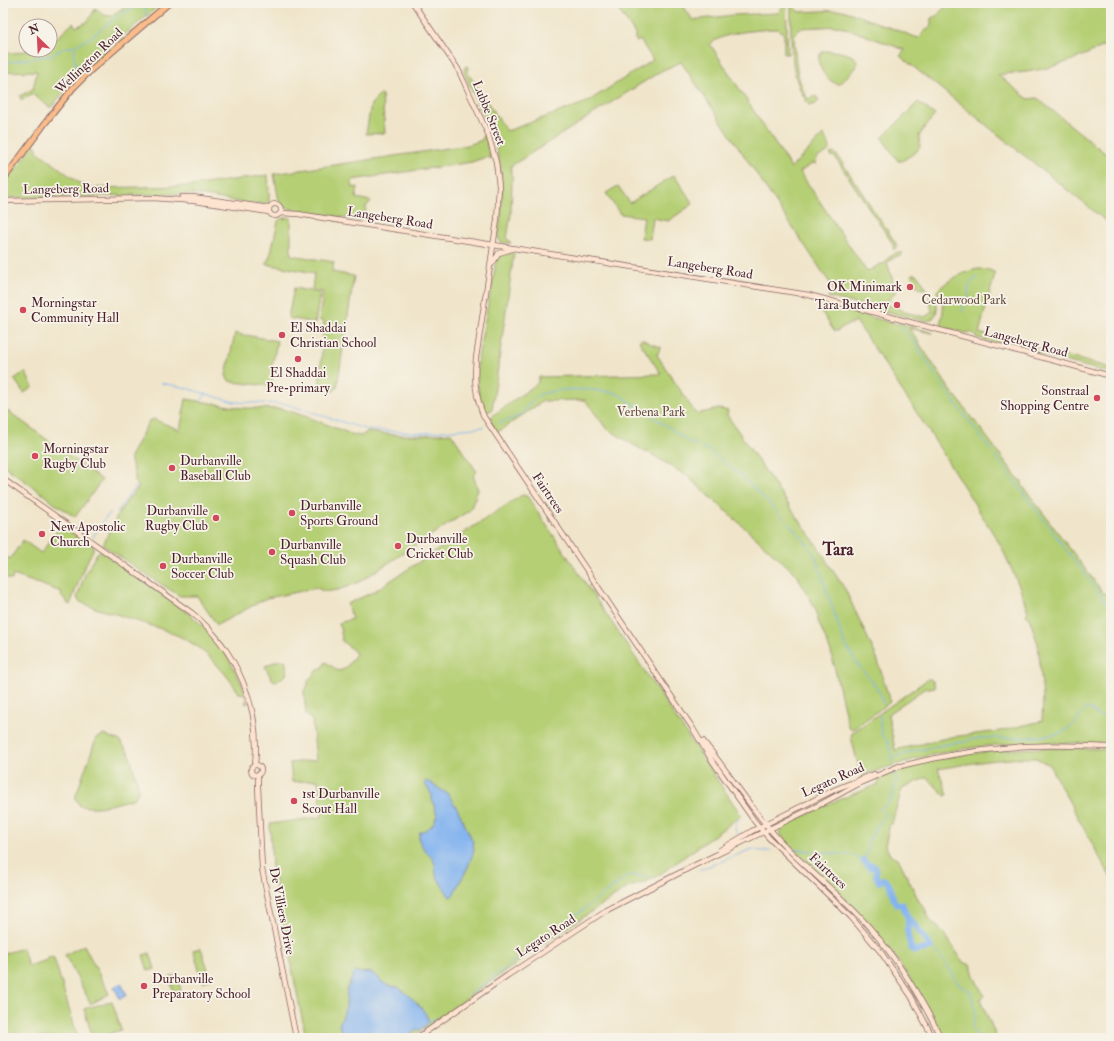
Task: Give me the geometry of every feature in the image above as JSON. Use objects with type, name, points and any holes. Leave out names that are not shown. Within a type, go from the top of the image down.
[{"type":"main road","name":"Wellington Road","points":[[3,180],[53,113],[78,83],[169,3]]},
{"type":"main road","name":"Lubbe Street","points":[[414,3],[458,69],[476,106],[490,141],[496,162],[499,186],[494,245]]},
{"type":"main road","name":"Langeberg Road","points":[[3,201],[193,197],[269,210]]},
{"type":"main road","points":[[276,204],[279,205],[281,211],[278,216],[275,216],[271,215],[269,210],[272,205],[276,204]]},
{"type":"main road","name":"Langeberg Road","points":[[281,211],[809,296],[1111,376]]},
{"type":"main road","name":"Fairtrees","points":[[494,245],[475,368],[476,396],[482,413],[527,483],[760,827],[775,845],[842,908],[869,937],[911,996],[933,1038]]},
{"type":"main road","points":[[491,267],[499,253],[514,248]]},
{"type":"main road","points":[[3,479],[186,609],[209,628],[228,652],[238,670],[250,700],[257,765],[261,770],[256,774],[252,772],[251,769],[257,765]]},
{"type":"main road","name":"Fairtrees","points":[[692,727],[782,843],[835,892],[877,936],[918,996],[941,1038]]},
{"type":"main road","name":"Legato Road","points":[[695,865],[760,827],[853,782],[886,769],[966,752],[1005,748],[1042,746],[1111,747]]},
{"type":"main road","name":"Legato Road","points":[[417,1038],[508,975],[605,911],[871,778],[899,766]]},
{"type":"main road","name":"De Villiers Drive","points":[[256,774],[258,786],[262,869],[296,1038]]},
{"type":"green space","points":[[131,3],[162,3],[89,65],[51,108],[32,94],[21,100],[20,96],[33,89],[37,71],[3,72],[3,53],[18,52],[18,58],[58,58],[58,37],[73,23],[76,27],[87,22],[96,8],[103,15],[110,16]]},
{"type":"green space","points":[[614,3],[681,3],[693,20],[733,15],[778,13],[783,7],[783,4],[786,4],[788,54],[784,54],[784,34],[778,29],[733,34],[725,36],[710,44],[791,168],[823,135],[829,144],[830,149],[817,158],[816,164],[813,163],[800,172],[867,272],[880,264],[884,264],[887,259],[897,252],[903,253],[901,256],[897,256],[887,262],[896,291],[889,300],[888,305],[905,312],[925,317],[932,312],[929,296],[933,298],[937,305],[934,317],[927,321],[920,320],[828,297],[834,289],[681,62],[661,71],[511,166],[511,175],[513,177],[511,214],[507,238],[511,243],[503,243],[499,240],[498,236],[502,200],[500,164],[494,141],[464,73],[464,69],[466,66],[468,67],[467,72],[507,131],[587,102],[653,60],[640,40],[637,42],[635,39],[635,34]]},
{"type":"green space","points":[[791,3],[793,3],[794,7],[799,12],[843,10],[918,38],[931,25],[931,18],[936,16],[949,3],[1111,3],[1111,42],[1059,65],[1026,72],[998,75],[1027,98],[1037,98],[1111,158],[1111,225],[900,56],[905,50],[840,26],[800,28],[794,34],[796,59],[801,85],[808,99],[816,96],[819,101],[814,105],[809,105],[797,82],[794,69],[791,42]]},
{"type":"green space","points":[[824,51],[849,54],[856,59],[857,63],[855,68],[839,84],[830,80],[819,65],[820,54]]},
{"type":"green space","points":[[381,94],[385,133],[366,134],[371,104]]},
{"type":"green space","points":[[918,102],[935,115],[919,136],[920,147],[916,152],[902,161],[898,161],[882,138]]},
{"type":"green space","points":[[483,135],[485,135],[491,159],[486,157],[472,162],[352,180],[353,188],[358,187],[356,198],[371,201],[366,207],[365,217],[360,220],[294,210],[285,207],[279,201],[274,174],[468,145],[482,140]]},
{"type":"green space","points":[[34,145],[37,147],[37,151],[79,183],[91,188],[190,186],[268,175],[269,203],[251,204],[199,195],[184,194],[8,198],[3,195],[3,187]]},
{"type":"green space","points":[[833,153],[837,155],[895,242],[897,246],[894,250],[893,244],[835,157],[831,156],[830,154]]},
{"type":"green space","points":[[674,175],[693,204],[668,221],[653,218],[650,239],[641,238],[644,217],[620,214],[606,193],[618,186],[630,203]]},
{"type":"green space","points":[[285,217],[291,218],[291,255],[334,262],[332,272],[354,276],[337,388],[334,391],[319,390],[324,322],[319,320],[323,292],[312,290],[314,273],[266,264],[271,253],[278,221],[281,218],[285,219]]},
{"type":"green space","points":[[514,253],[492,410],[487,412],[484,409],[480,399],[478,385],[477,369],[481,341],[496,260],[502,254]]},
{"type":"green space","name":"Cedarwood Park","points":[[978,269],[989,270],[995,274],[979,333],[1111,368],[1111,373],[977,338],[972,333],[965,333],[942,327],[941,322],[943,307],[937,291],[956,277]]},
{"type":"green space","points":[[913,274],[918,275],[927,290],[926,292],[913,281],[914,279],[911,276]]},
{"type":"green space","points":[[294,288],[320,293],[315,323],[288,318]]},
{"type":"green space","points":[[820,302],[933,333],[909,328],[955,397],[956,396],[1019,480],[1022,481],[1022,485],[1104,594],[1107,592],[1111,597],[1111,744],[1040,743],[981,747],[930,756],[897,764],[864,775],[860,772],[851,737],[852,733],[928,679],[933,681],[935,687],[924,689],[888,714],[895,750],[951,737],[1000,731],[1042,721],[1043,697],[1038,644],[1030,620],[1026,614],[1028,612],[1020,588],[1001,546],[932,436],[856,321],[837,331],[834,331],[818,306],[818,303]]},
{"type":"green space","points":[[235,333],[277,341],[271,372],[274,373],[271,386],[232,382],[228,380],[226,375]]},
{"type":"green space","name":"Verbena Park","points":[[642,339],[661,347],[657,355],[696,414],[719,409],[728,411],[727,415],[823,554],[845,589],[877,658],[890,702],[853,729],[850,729],[848,726],[831,652],[818,621],[816,610],[796,574],[687,476],[606,428],[585,400],[543,401],[498,432],[492,424],[492,416],[535,385],[538,382],[539,377],[661,374],[639,341]]},
{"type":"green space","points":[[25,372],[33,387],[24,393],[14,379]]},
{"type":"green space","name":"Durbanville Sports Ground","points":[[186,399],[242,408],[283,409],[351,434],[361,436],[367,432],[397,435],[451,433],[477,472],[473,475],[478,490],[470,510],[359,582],[332,591],[323,591],[317,588],[267,598],[217,625],[197,596],[180,596],[103,545],[123,507],[139,487],[135,483],[130,457],[149,421],[153,419],[180,430]]},
{"type":"green space","name":"Morningstar Rugby Club","points":[[8,411],[102,480],[75,517],[56,505],[3,465],[3,413]]},
{"type":"green space","points":[[522,495],[527,496],[741,816],[659,875],[643,883],[629,887],[526,955],[523,959],[411,1038],[306,1038],[272,868],[270,824],[322,817],[318,780],[292,782],[290,763],[316,760],[312,720],[306,715],[304,691],[308,685],[308,681],[326,662],[338,671],[345,669],[356,654],[341,640],[342,638],[339,623],[352,619],[347,604],[373,592]]},
{"type":"green space","points":[[62,524],[92,544],[94,548],[83,570],[70,605],[61,596],[62,592],[13,575],[12,580],[3,577],[3,555],[10,559],[23,540],[41,553]]},
{"type":"green space","points":[[100,551],[189,614],[208,630],[223,648],[242,684],[248,703],[246,704],[245,702],[247,700],[245,694],[239,693],[209,656],[185,639],[161,629],[79,601],[77,598],[85,574],[97,553]]},
{"type":"green space","points":[[285,660],[287,670],[286,675],[277,681],[273,680],[265,666],[276,661]]},
{"type":"green space","points":[[103,735],[119,740],[129,753],[139,789],[135,798],[122,802],[101,807],[80,806],[75,798],[96,739]]},
{"type":"green space","points":[[1038,748],[1111,749],[1111,878],[1049,765],[1036,758],[987,761],[938,769],[948,795],[945,796],[927,777],[902,789],[892,823],[890,824],[885,845],[890,855],[898,858],[930,920],[944,933],[963,962],[971,965],[976,981],[985,996],[980,999],[997,1038],[943,1038],[915,987],[882,939],[847,900],[782,837],[780,831],[786,825],[833,802],[879,784],[878,779],[890,773],[892,774],[898,772],[898,769],[932,760],[967,754]]},
{"type":"green space","points":[[84,945],[109,994],[91,1004],[65,955]]},
{"type":"green space","points":[[23,948],[28,966],[47,960],[49,957],[54,958],[77,1035],[76,1038],[3,1038],[3,954]]},
{"type":"green space","points":[[201,948],[211,979],[203,982],[193,950]]},
{"type":"green space","points":[[150,953],[155,969],[148,971],[143,955]]},
{"type":"green space","points":[[177,975],[181,991],[174,993],[169,978]]},
{"type":"green space","points":[[112,1001],[121,1030],[93,1038],[84,1009]]},
{"type":"water","points":[[427,781],[448,794],[457,808],[473,842],[474,850],[468,867],[451,897],[436,874],[435,863],[423,848],[419,840],[420,832],[431,826],[437,815],[432,795],[424,783]]},
{"type":"water","points":[[355,972],[372,973],[382,982],[390,986],[398,987],[421,1007],[429,1022],[420,1030],[418,1029],[405,1038],[338,1038],[341,1030],[339,1026],[340,1022],[346,1006],[347,989]]},
{"type":"water","points":[[121,983],[127,995],[120,999],[114,987]]},
{"type":"waterway","points":[[3,63],[52,55],[64,48],[75,46],[91,37],[121,13],[129,11],[131,8],[143,7],[147,3]]},
{"type":"waterway","points":[[145,5],[145,16]]},
{"type":"waterway","points":[[75,48],[74,57],[77,69]]},
{"type":"waterway","points":[[961,312],[968,298],[969,284],[978,277]]},
{"type":"waterway","points":[[900,326],[913,340],[941,384],[1111,609]]},
{"type":"waterway","points":[[161,383],[182,387],[234,402],[286,404],[368,430],[422,433],[484,427]]},
{"type":"waterway","points":[[499,423],[517,416],[524,411],[536,397],[553,391],[588,390],[610,392],[618,394],[690,443],[707,449],[740,475],[805,541],[815,556],[844,642],[855,661],[874,684],[882,697],[883,704]]},
{"type":"waterway","points":[[202,400],[206,394]]},
{"type":"waterway","points":[[117,512],[137,486]]},
{"type":"waterway","points":[[93,537],[106,517],[110,514]]},
{"type":"waterway","points":[[892,758],[913,751],[980,738],[1023,738],[1058,734],[1076,722],[1086,708],[1099,716],[1107,717],[1111,713]]},
{"type":"waterway","points":[[881,715],[880,726],[882,735],[888,741],[893,763]]},
{"type":"waterway","points":[[796,849],[852,855],[863,860],[868,850],[867,840],[872,837],[874,830],[884,817],[885,814],[880,809],[890,801],[892,797],[897,780],[894,773]]},
{"type":"waterway","points":[[737,833],[735,828],[738,819]]},
{"type":"waterway","points":[[697,871],[752,849],[772,851]]},
{"type":"waterway","points":[[863,860],[870,868],[871,865],[875,867],[876,876],[879,882],[883,879],[889,884],[896,904],[902,904],[908,918],[908,936],[911,948],[915,951],[931,948],[915,925],[908,918]]},
{"type":"waterway","points":[[469,995],[629,875],[650,877]]},
{"type":"waterway","points":[[931,948],[944,960],[959,985],[970,991],[975,1010],[972,1029],[981,1038]]},
{"type":"waterway","points":[[429,1021],[434,1019]]},
{"type":"place","name":"OK Minimark","points":[[910,287]]},
{"type":"place","name":"Tara Butchery","points":[[897,305]]},
{"type":"place","name":"Morningstar Community Hall","points":[[23,310]]},
{"type":"place","name":"El Shaddai Christian School","points":[[282,335]]},
{"type":"place","name":"El Shaddai Pre-primary","points":[[298,359]]},
{"type":"place","name":"Sonstraal Shopping Centre","points":[[1097,398]]},
{"type":"place","name":"Morningstar Rugby Club","points":[[35,456]]},
{"type":"place","name":"Durbanville Baseball Club","points":[[172,468]]},
{"type":"place","name":"Durbanville Sports Ground","points":[[292,513]]},
{"type":"place","name":"Durbanville Rugby Club","points":[[216,518]]},
{"type":"place","name":"New Apostolic Church","points":[[42,534]]},
{"type":"place","name":"Durbanville Cricket Club","points":[[398,546]]},
{"type":"place","name":"Durbanville Squash Club","points":[[272,552]]},
{"type":"place","name":"Durbanville Soccer Club","points":[[163,566]]},
{"type":"place","name":"1st Durbanville Scout Hall","points":[[294,801]]},
{"type":"place","name":"Durbanville Preparatory School","points":[[144,986]]},
{"type":"district","name":"Tara","points":[[838,549]]}]
